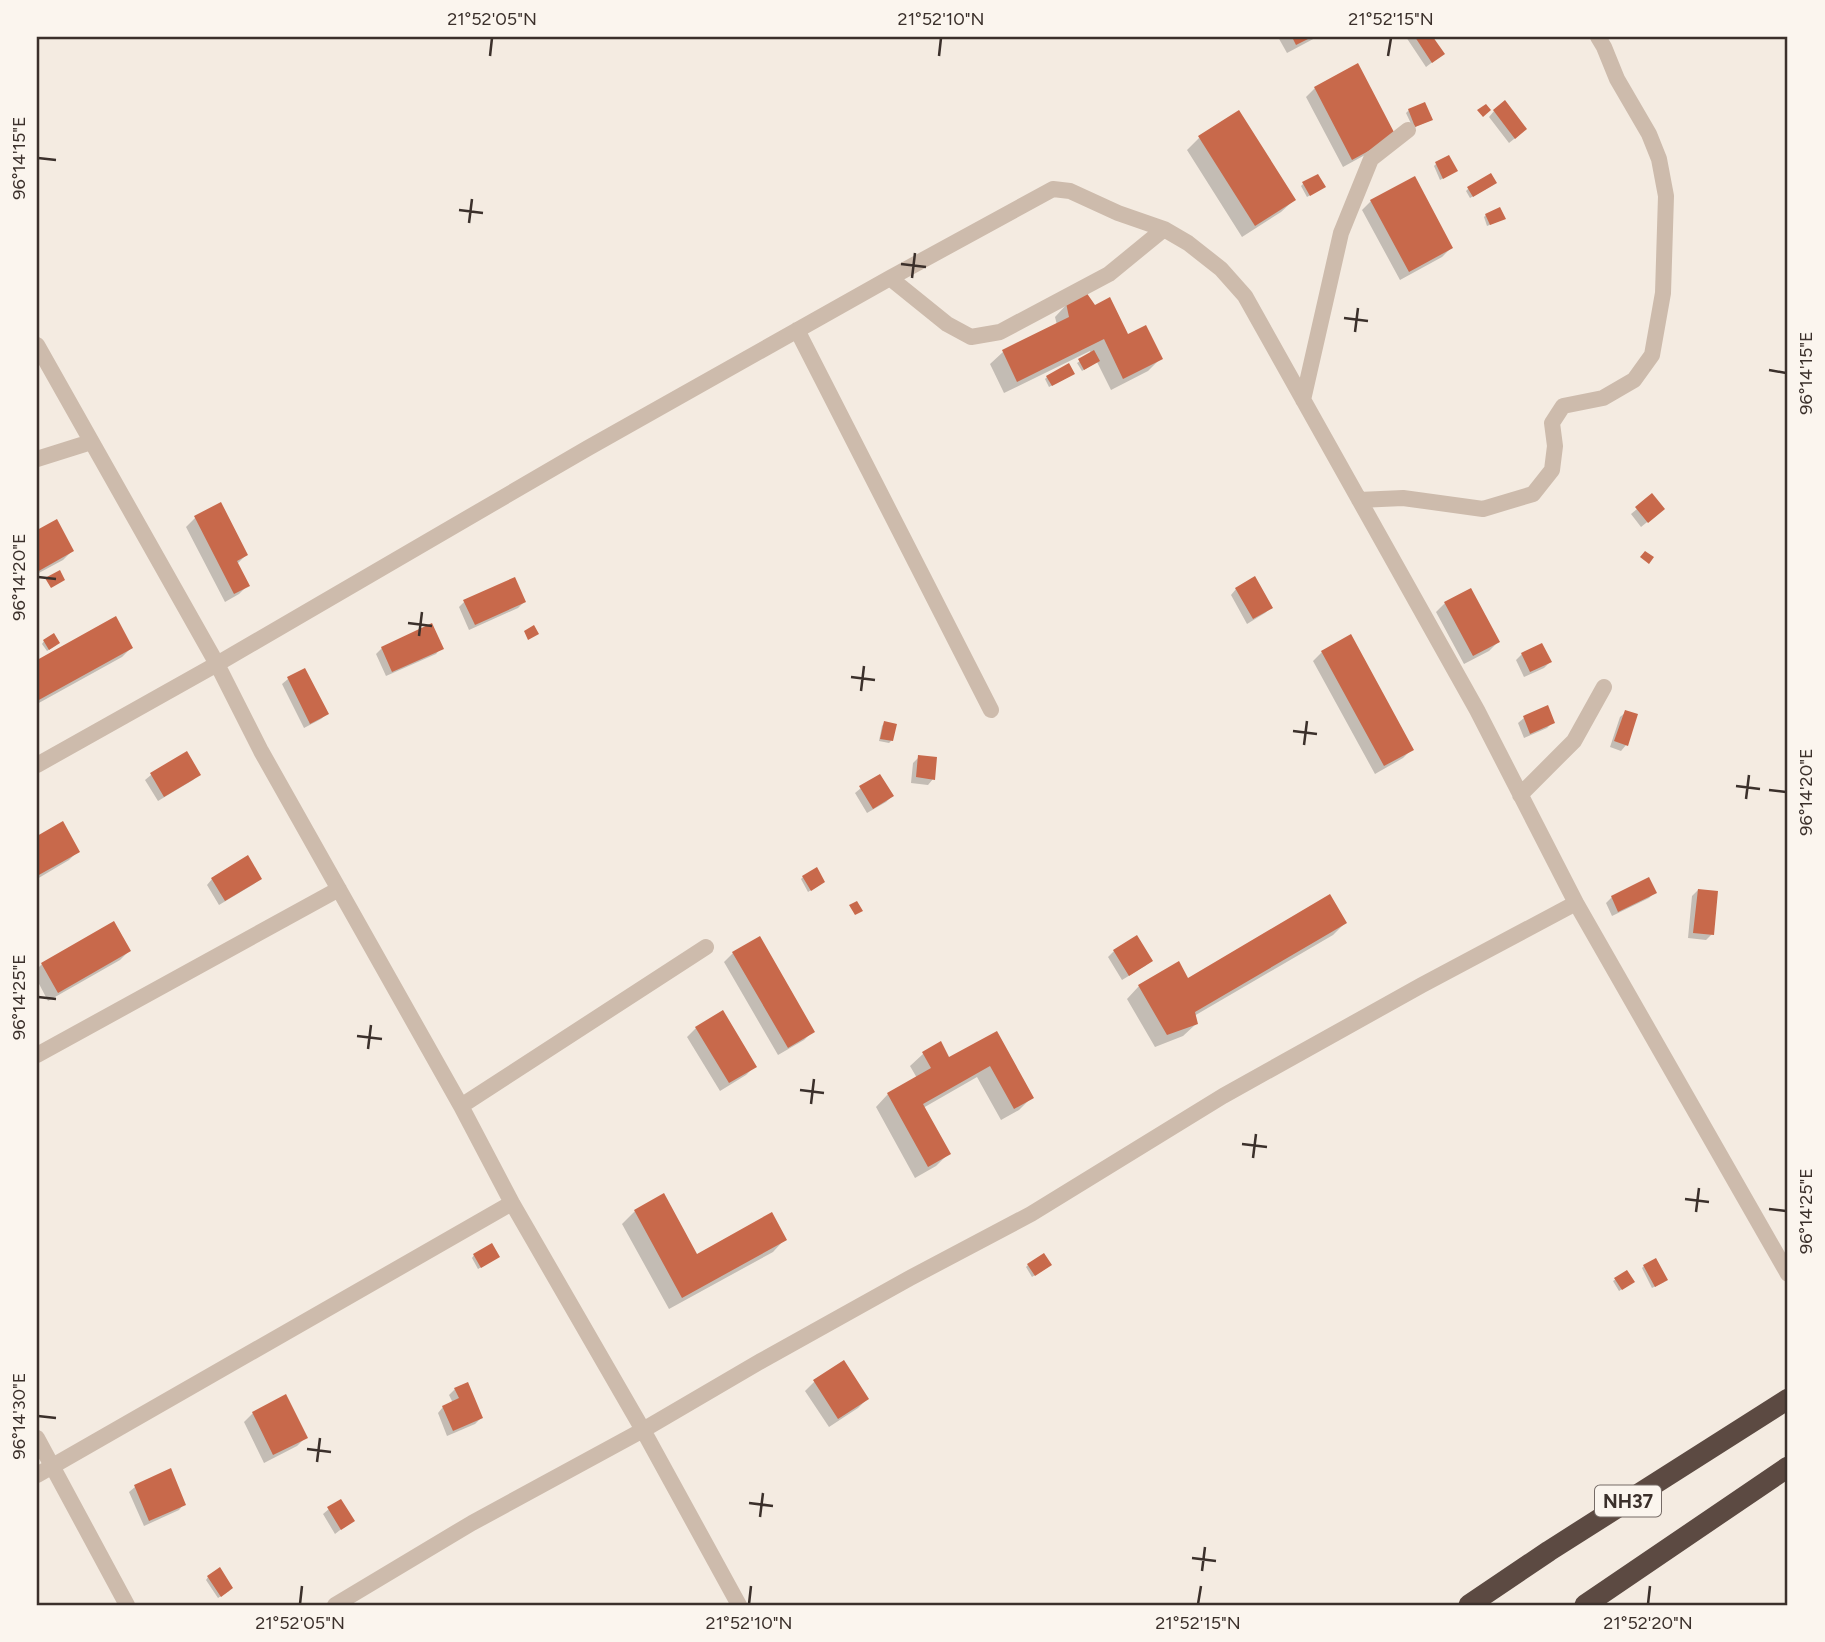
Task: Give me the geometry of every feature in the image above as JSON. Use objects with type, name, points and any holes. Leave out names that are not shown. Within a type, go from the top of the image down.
[{"type":"highway","name":"NH37","points":[[1469,1605],[1788,1399]]},
{"type":"highway","points":[[1585,1605],[1788,1467]]},
{"type":"street","points":[[1359,500],[1403,498],[1483,509],[1533,494],[1552,470],[1555,446],[1552,423],[1563,406],[1603,397],[1634,380],[1652,355],[1663,293],[1666,196],[1659,159],[1649,134],[1617,79],[1598,37]]},
{"type":"street","points":[[1303,400],[1341,233],[1371,159],[1408,130]]},
{"type":"street","points":[[37,765],[588,448],[890,278],[1053,189],[1070,191],[1118,213],[1164,229],[1188,243],[1221,269],[1245,296],[1477,710],[1576,904],[1788,1274]]},
{"type":"street","points":[[890,278],[947,324],[971,337],[1000,332],[1109,274],[1164,229]]},
{"type":"street","points":[[797,330],[991,710]]},
{"type":"street","points":[[37,345],[738,1605]]},
{"type":"street","points":[[37,459],[91,442]]},
{"type":"street","points":[[1520,795],[1574,741],[1604,687]]},
{"type":"street","points":[[37,1055],[339,889]]},
{"type":"street","points":[[335,1605],[472,1523],[1031,1214],[1234,1090],[1422,985],[1576,904]]},
{"type":"street","points":[[461,1106],[706,947]]},
{"type":"street","points":[[37,1475],[512,1203]]},
{"type":"street","points":[[37,1438],[127,1605]]},
{"type":"building","points":[[1292,37],[1312,37],[1296,45]]},
{"type":"building","points":[[1415,37],[1433,37],[1445,54],[1432,63]]},
{"type":"building","points":[[1358,63],[1396,136],[1352,160],[1314,87]]},
{"type":"building","points":[[1505,100],[1527,129],[1515,139],[1493,110]]},
{"type":"building","points":[[1425,102],[1433,120],[1415,127],[1408,109]]},
{"type":"building","points":[[1486,104],[1491,110],[1483,117],[1477,110]]},
{"type":"building","points":[[1239,110],[1296,200],[1255,226],[1198,136]]},
{"type":"building","points":[[1449,155],[1458,171],[1443,179],[1435,162]]},
{"type":"building","points":[[1491,173],[1497,183],[1473,197],[1467,187]]},
{"type":"building","points":[[1318,174],[1326,187],[1310,196],[1302,182]]},
{"type":"building","points":[[1415,176],[1453,248],[1409,272],[1370,200]]},
{"type":"building","points":[[1500,207],[1506,219],[1490,225],[1485,214]]},
{"type":"building","points":[[1086,292],[1095,305],[1110,297],[1128,334],[1146,325],[1163,359],[1123,379],[1104,339],[1017,382],[1002,350],[1069,317],[1066,303]]},
{"type":"building","points":[[1094,350],[1100,361],[1084,370],[1078,359]]},
{"type":"building","points":[[1069,363],[1075,374],[1052,386],[1046,376]]},
{"type":"building","points":[[1652,493],[1665,509],[1648,523],[1635,507]]},
{"type":"building","points":[[221,502],[248,555],[237,561],[250,586],[234,594],[194,516]]},
{"type":"building","points":[[57,519],[74,551],[37,572],[37,530]]},
{"type":"building","points":[[1645,551],[1654,557],[1649,564],[1640,557]]},
{"type":"building","points":[[60,570],[65,580],[51,588],[45,578]]},
{"type":"building","points":[[1255,576],[1273,608],[1253,619],[1235,588]]},
{"type":"building","points":[[515,577],[526,602],[475,625],[463,600]]},
{"type":"building","points":[[1471,588],[1500,642],[1473,656],[1444,602]]},
{"type":"building","points":[[116,616],[133,648],[37,701],[37,660]]},
{"type":"building","points":[[432,623],[444,649],[392,672],[381,647]]},
{"type":"building","points":[[534,625],[539,634],[528,640],[524,631]]},
{"type":"building","points":[[54,633],[60,643],[49,650],[43,640]]},
{"type":"building","points":[[1351,634],[1414,750],[1384,766],[1321,651]]},
{"type":"building","points":[[1542,643],[1552,662],[1530,672],[1521,653]]},
{"type":"building","points":[[305,668],[329,714],[310,724],[287,677]]},
{"type":"building","points":[[1548,705],[1555,723],[1530,734],[1523,716]]},
{"type":"building","points":[[1625,710],[1638,714],[1628,746],[1614,741]]},
{"type":"building","points":[[884,721],[897,724],[893,741],[880,739]]},
{"type":"building","points":[[187,751],[201,775],[164,797],[150,773]]},
{"type":"building","points":[[918,755],[937,757],[935,780],[916,777]]},
{"type":"building","points":[[880,774],[894,796],[873,809],[859,786]]},
{"type":"building","points":[[63,821],[80,852],[37,876],[37,836]]},
{"type":"building","points":[[248,855],[262,879],[225,901],[211,878]]},
{"type":"building","points":[[817,867],[825,882],[811,891],[802,876]]},
{"type":"building","points":[[1649,877],[1657,893],[1618,912],[1611,896]]},
{"type":"building","points":[[1698,889],[1718,891],[1714,935],[1693,933]]},
{"type":"building","points":[[1330,894],[1347,923],[1195,1012],[1198,1024],[1167,1035],[1138,985],[1179,961],[1188,978]]},
{"type":"building","points":[[857,901],[863,911],[855,915],[849,905]]},
{"type":"building","points":[[114,921],[131,951],[58,993],[41,963]]},
{"type":"building","points":[[1137,935],[1153,961],[1129,976],[1113,950]]},
{"type":"building","points":[[760,936],[815,1032],[788,1048],[732,952]]},
{"type":"building","points":[[723,1010],[757,1067],[729,1083],[695,1027]]},
{"type":"building","points":[[997,1031],[1034,1098],[1014,1109],[990,1066],[923,1104],[951,1154],[928,1167],[887,1093],[931,1068],[922,1052],[941,1041],[949,1057]]},
{"type":"building","points":[[664,1193],[697,1254],[772,1212],[787,1240],[682,1298],[634,1210]]},
{"type":"building","points":[[492,1243],[500,1257],[481,1268],[473,1254]]},
{"type":"building","points":[[1044,1253],[1052,1265],[1035,1276],[1027,1264]]},
{"type":"building","points":[[1656,1258],[1668,1280],[1655,1287],[1643,1265]]},
{"type":"building","points":[[1627,1270],[1635,1282],[1622,1290],[1614,1278]]},
{"type":"building","points":[[844,1360],[869,1399],[838,1419],[813,1380]]},
{"type":"building","points":[[468,1382],[483,1418],[453,1431],[442,1406],[459,1398],[454,1388]]},
{"type":"building","points":[[286,1394],[308,1438],[273,1455],[252,1412]]},
{"type":"building","points":[[171,1468],[186,1505],[149,1521],[134,1485]]},
{"type":"building","points":[[341,1499],[355,1521],[341,1530],[327,1507]]},
{"type":"building","points":[[220,1567],[233,1588],[221,1597],[207,1576]]}]
